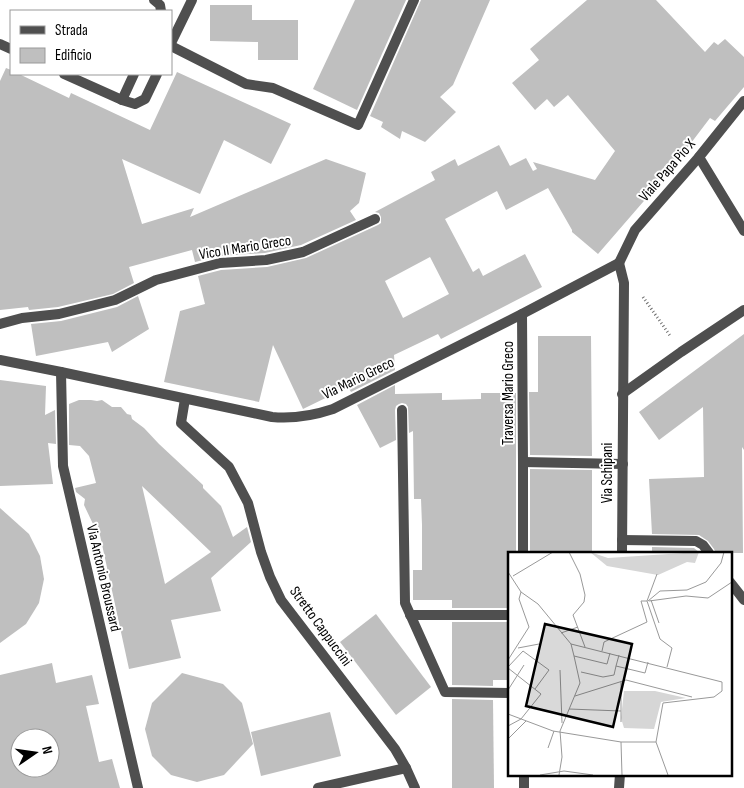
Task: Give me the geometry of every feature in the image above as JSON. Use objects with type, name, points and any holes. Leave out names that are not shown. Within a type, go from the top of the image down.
[{"type":"street","points":[[154,0],[160,5],[161,10]]},
{"type":"street","points":[[172,43],[192,0]]},
{"type":"street","points":[[172,46],[246,84],[273,88],[358,125],[414,0]]},
{"type":"street","points":[[66,75],[135,104],[145,99],[157,75]]},
{"type":"street","points":[[122,100],[134,75]]},
{"type":"street","name":"Viale Papa Pio X","points":[[619,263],[635,230],[699,157],[744,101]]},
{"type":"street","points":[[699,157],[744,231]]},
{"type":"street","name":"Vico II Mario Greco","points":[[0,324],[22,318],[59,314],[115,300],[156,280],[220,263],[266,260],[303,252],[375,219]]},
{"type":"street","name":"Via Mario Greco","points":[[0,360],[279,417],[303,417],[332,409],[619,263]]},
{"type":"street","name":"Via Schipani","points":[[619,263],[624,283],[622,552]]},
{"type":"street","points":[[622,394],[744,310]]},
{"type":"street","name":"Traversa Mario Greco","points":[[522,314],[524,462],[622,464]]},
{"type":"street","name":"Via Antonio Broussard","points":[[61,372],[63,466],[138,788]]},
{"type":"street","name":"Stretto Cappuccini","points":[[185,398],[181,423],[229,467],[232,472],[248,503],[261,552],[281,600],[394,749],[416,788]]},
{"type":"street","points":[[402,410],[405,603],[445,692],[508,693]]},
{"type":"street","points":[[523,552],[524,462]]},
{"type":"street","points":[[622,540],[696,541],[704,545],[708,552]]},
{"type":"street","points":[[732,585],[744,600]]},
{"type":"street","points":[[410,615],[508,614]]},
{"type":"street","points":[[318,788],[406,768]]},
{"type":"path","points":[[640,293],[681,352]]},
{"type":"building","points":[[355,0],[406,0],[357,110],[313,89]]},
{"type":"building","points":[[421,0],[490,0],[453,85],[440,97],[456,112],[425,142],[402,131],[400,139],[381,127],[383,122],[370,116]]},
{"type":"building","points":[[587,0],[656,0],[705,52],[714,42],[718,45],[725,39],[744,57],[744,87],[715,121],[710,118],[669,172],[598,254],[572,232],[548,188],[506,210],[497,191],[445,219],[473,272],[479,268],[483,276],[525,254],[542,287],[441,339],[438,334],[394,355],[395,370],[351,392],[348,387],[303,409],[273,345],[259,402],[164,382],[180,311],[205,304],[198,276],[221,270],[267,267],[306,258],[381,223],[379,213],[375,212],[435,180],[431,172],[455,159],[458,166],[499,145],[510,166],[526,158],[533,171],[537,169],[533,162],[595,180],[615,151],[568,95],[554,107],[547,99],[535,110],[512,83],[539,60],[530,49]],"holes":[[[430,257],[449,294],[403,318],[385,281]]]},
{"type":"building","points":[[210,5],[252,5],[252,20],[298,20],[298,60],[258,60],[258,42],[210,41]]},
{"type":"building","points":[[6,68],[10,70],[10,75],[21,75],[69,98],[71,93],[150,130],[177,72],[291,124],[271,164],[224,140],[200,194],[122,159],[142,224],[194,208],[190,217],[326,159],[366,173],[359,203],[350,211],[356,220],[301,245],[265,253],[220,256],[195,262],[192,250],[129,267],[134,283],[113,294],[58,307],[29,310],[28,307],[0,310],[0,81]]},
{"type":"building","points":[[138,296],[149,329],[112,352],[108,342],[36,356],[31,324],[61,321],[117,307]]},
{"type":"building","points":[[744,334],[743,553],[716,552],[708,541],[699,535],[652,534],[649,479],[704,477],[703,407],[659,440],[639,412]]},
{"type":"building","points":[[538,336],[591,336],[592,456],[530,455],[529,392],[538,392]]},
{"type":"building","points":[[0,380],[46,386],[45,415],[55,410],[56,444],[48,443],[53,484],[0,486]]},
{"type":"building","points":[[395,385],[395,394],[442,393],[442,400],[481,399],[481,393],[516,393],[516,552],[508,552],[508,608],[452,608],[452,600],[413,600],[413,570],[422,570],[422,525],[421,499],[414,499],[413,431],[409,433],[408,407],[402,403],[396,406],[396,440],[380,448],[357,405]]},
{"type":"building","points":[[79,400],[102,400],[112,407],[121,407],[203,485],[203,488],[221,506],[233,537],[247,527],[251,542],[211,578],[221,611],[171,620],[181,658],[129,669],[98,526],[93,524],[84,505],[85,499],[76,492],[75,488],[96,483],[89,456],[80,446],[69,445],[69,404]],"holes":[[[142,486],[211,552],[165,584]]]},
{"type":"building","points":[[530,469],[592,470],[592,552],[530,552]]},
{"type":"building","points":[[0,508],[29,534],[40,556],[44,579],[39,603],[26,624],[0,643]]},
{"type":"building","points":[[652,547],[694,548],[699,552],[652,552]]},
{"type":"building","points":[[376,614],[431,687],[396,715],[340,642]]},
{"type":"building","points":[[452,622],[508,622],[508,680],[493,680],[493,686],[452,685]]},
{"type":"building","points":[[52,663],[56,683],[92,675],[99,704],[86,706],[99,762],[112,759],[120,788],[0,788],[0,675]]},
{"type":"building","points":[[182,673],[223,684],[242,703],[253,744],[224,775],[197,782],[171,775],[152,756],[145,729],[152,703]]},
{"type":"building","points":[[452,699],[493,700],[494,788],[452,788]]},
{"type":"building","points":[[330,712],[341,756],[261,776],[251,732]]}]
